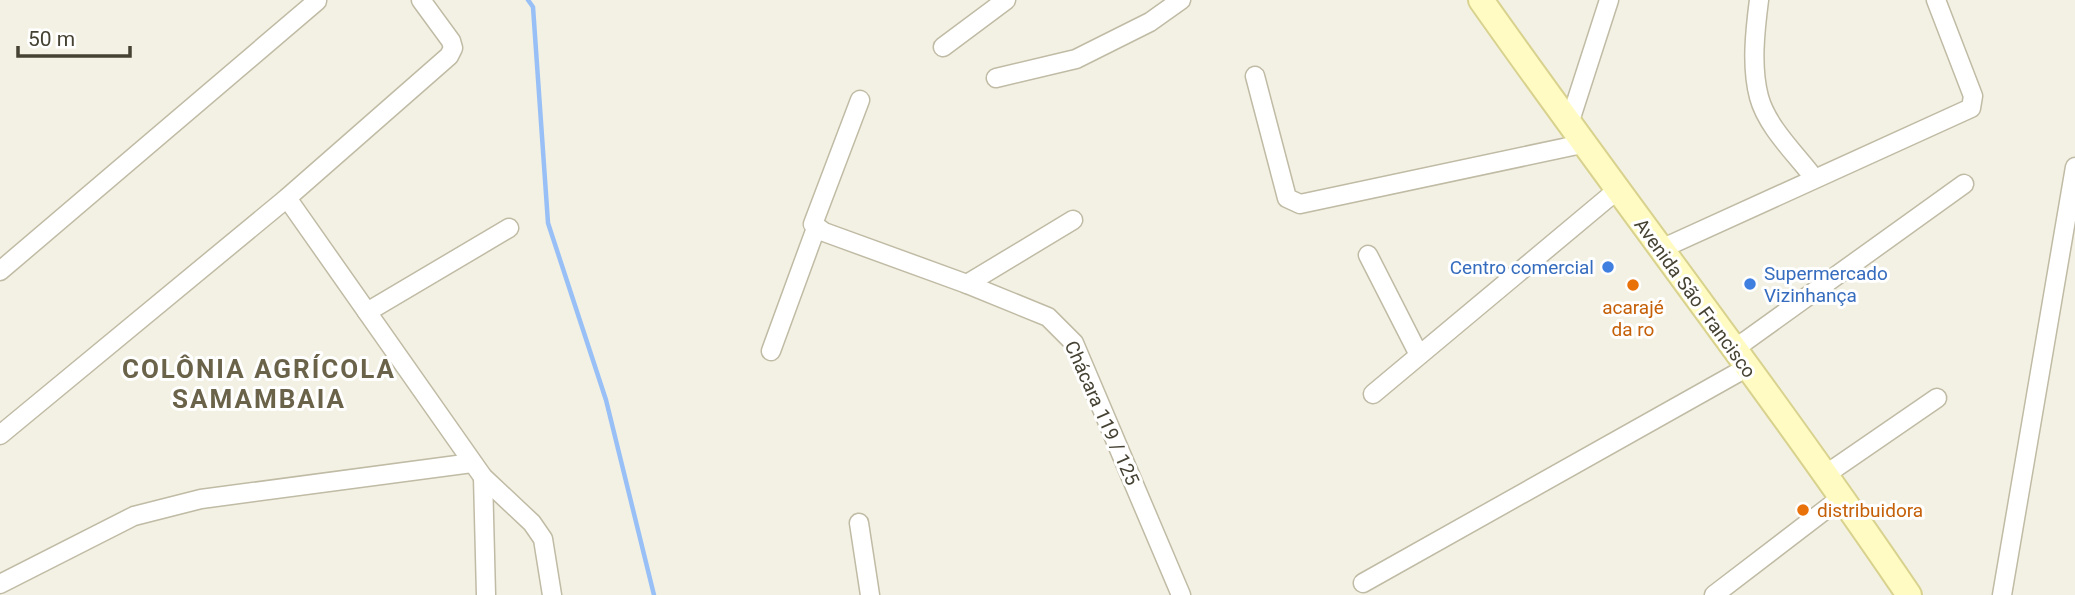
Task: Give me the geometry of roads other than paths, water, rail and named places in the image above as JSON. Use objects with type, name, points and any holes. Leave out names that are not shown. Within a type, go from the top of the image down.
[{"type":"street","points":[[0,435],[287,198],[449,56],[453,48],[451,41],[421,0]]},
{"type":"street","points":[[943,47],[1006,0]]},
{"type":"street","points":[[996,78],[1076,59],[1150,22],[1181,0]]},
{"type":"street","name":"Avenida São Francisco","points":[[1481,0],[1616,191],[1843,497],[1909,595]]},
{"type":"street","points":[[1255,76],[1287,198],[1300,204],[1575,134],[1609,0]]},
{"type":"street","points":[[1759,0],[1755,30],[1759,99],[1768,117],[1814,178]]},
{"type":"street","points":[[1661,249],[1971,108],[1973,96],[1936,0]]},
{"type":"street","points":[[0,271],[317,1]]},
{"type":"street","points":[[771,351],[860,100]]},
{"type":"street","points":[[2001,595],[2071,222],[2075,167]]},
{"type":"street","points":[[1363,583],[1739,359],[1964,184]]},
{"type":"street","points":[[1373,394],[1616,191]]},
{"type":"street","points":[[287,198],[477,470],[532,523],[543,540],[552,595]]},
{"type":"street","points":[[967,284],[1073,220]]},
{"type":"street","name":"Chácara 119 / 125","points":[[815,226],[1048,317],[1074,343],[1181,595]]},
{"type":"street","points":[[367,312],[509,228]]},
{"type":"street","points":[[1368,255],[1419,355]]},
{"type":"street","points":[[1825,475],[1937,398]]},
{"type":"street","points":[[0,584],[134,516],[163,507],[201,499],[477,470]]},
{"type":"street","points":[[477,470],[486,595]]},
{"type":"street","points":[[1714,595],[1843,497]]},
{"type":"street","points":[[859,523],[870,595]]},
{"type":"waterway","points":[[528,0],[533,7],[548,223],[606,400],[654,595]]},
{"type":"place","name":"Centro comercial","points":[[1608,267]]},
{"type":"place","name":"Supermercado Vizinhança","points":[[1750,284]]},
{"type":"place","name":"acarajé da ro","points":[[1633,285]]},
{"type":"place","name":"distribuidora","points":[[1803,510]]},
{"type":"district","name":"COLÔNIA AGRÍCOLA SAMAMBAIA","points":[[259,384]]}]
